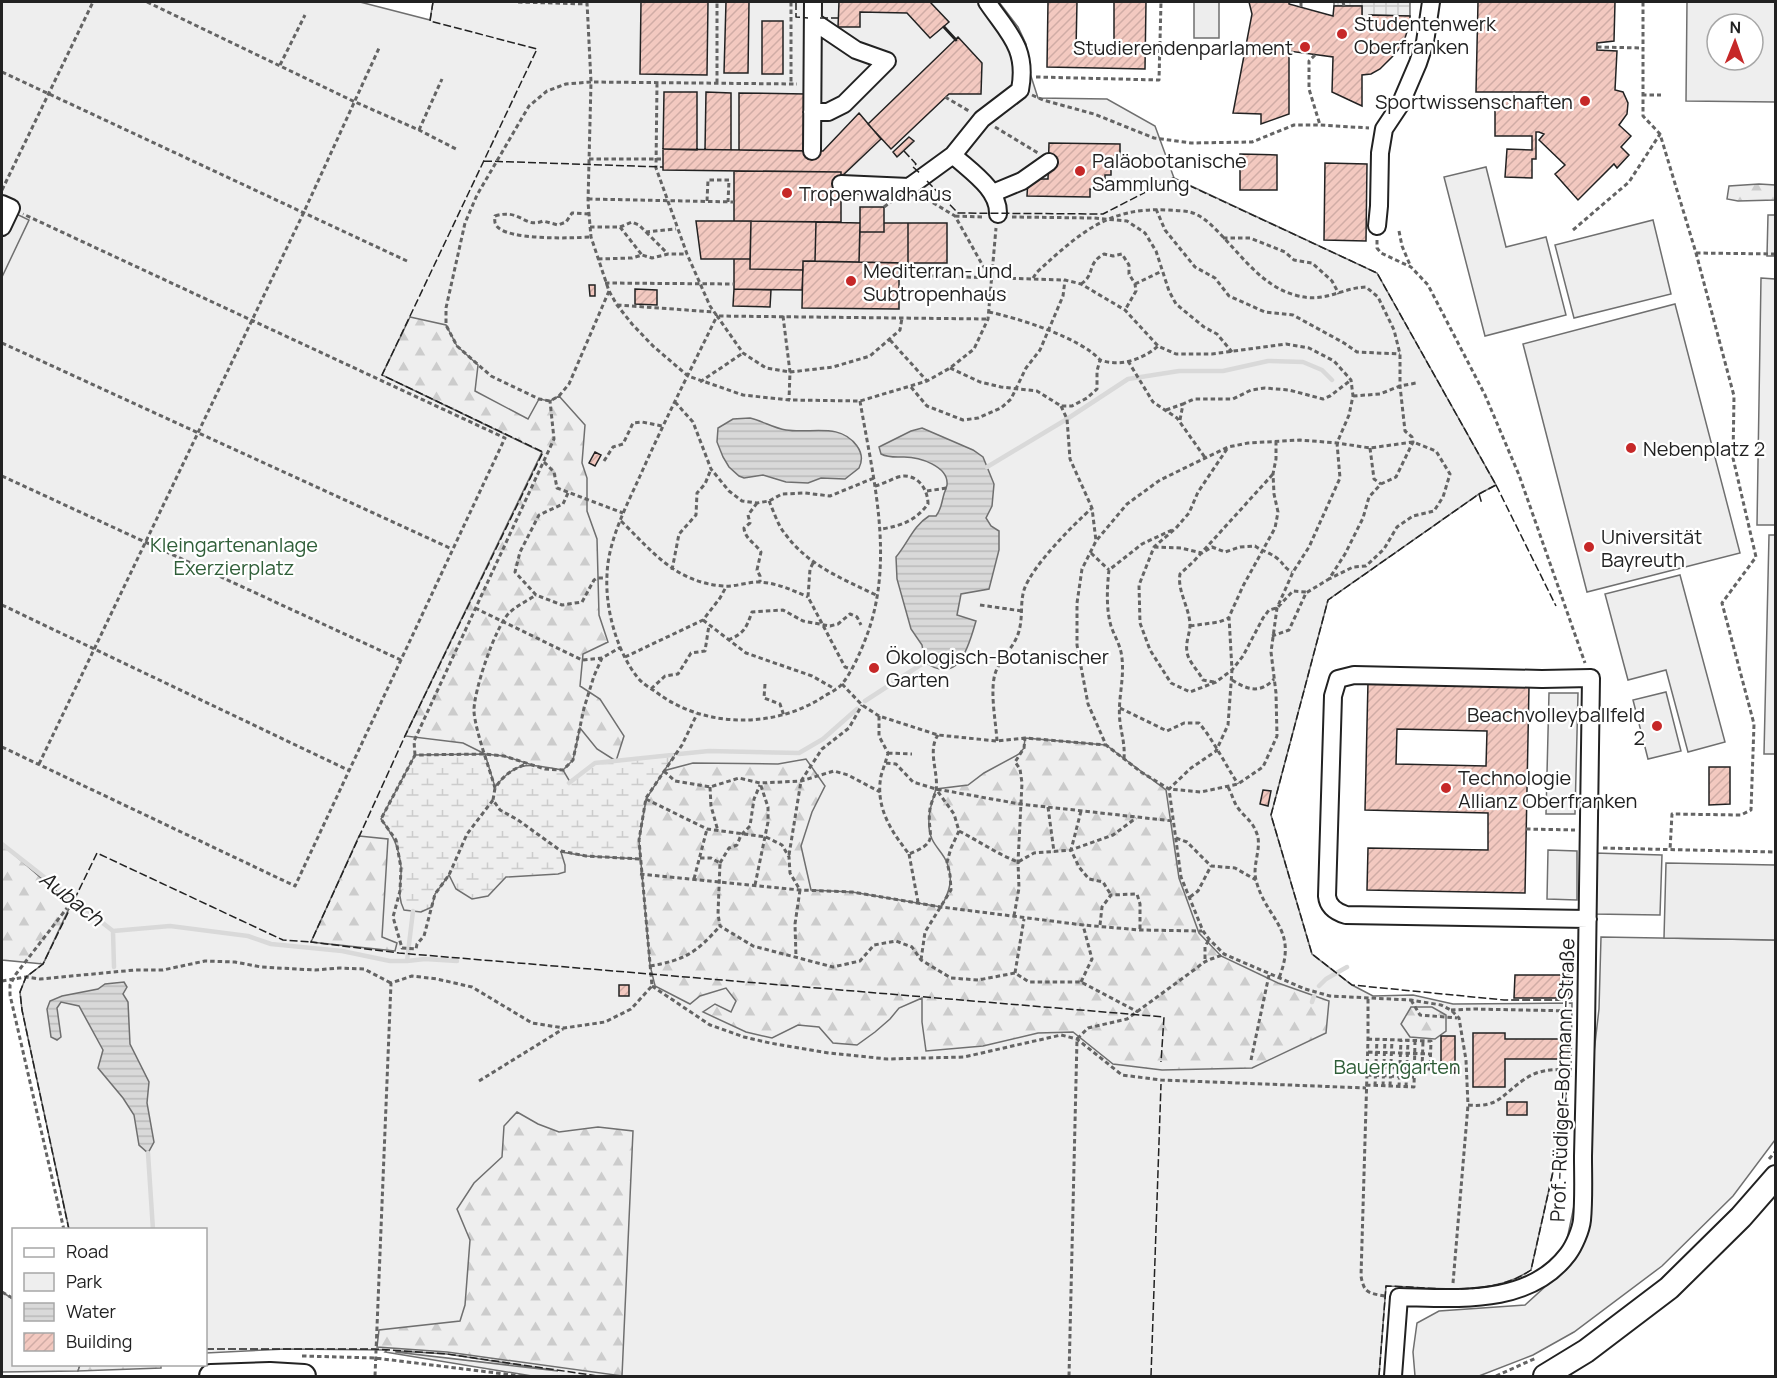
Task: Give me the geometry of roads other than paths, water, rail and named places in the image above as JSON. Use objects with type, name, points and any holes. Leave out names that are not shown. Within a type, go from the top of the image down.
[{"type":"main road","points":[[1541,1367],[1586,1351],[1669,1288],[1741,1217],[1771,1169]]},
{"type":"main road","points":[[211,1377],[270,1374],[301,1366]]},
{"type":"street","points":[[812,151],[813,2]]},
{"type":"street","points":[[841,184],[909,187],[953,155],[982,119],[1021,82],[1018,50],[1014,39],[987,2]]},
{"type":"street","points":[[1377,226],[1380,153],[1384,129],[1400,105],[1418,63],[1425,42],[1431,2]]},
{"type":"street","points":[[812,112],[828,112],[844,104],[887,61],[856,50],[813,21]]},
{"type":"street","points":[[953,155],[993,193],[998,204],[998,215]]},
{"type":"street","points":[[993,193],[1022,182],[1048,162]]},
{"type":"street","points":[[2,227],[6,206]]},
{"type":"street","name":"Prof.-Rüdiger-Bormann-Straße","points":[[1393,1377],[1399,1297],[1455,1298],[1503,1294],[1526,1287],[1552,1270],[1569,1253],[1582,1223],[1588,919],[1591,678],[1354,675],[1338,679],[1333,696],[1327,896],[1328,903],[1338,913],[1346,915],[1588,919]]},
{"type":"water","points":[[750,418],[786,430],[824,430],[842,434],[850,439],[860,451],[859,468],[845,479],[821,478],[808,483],[786,482],[763,475],[744,478],[739,476],[729,467],[723,457],[717,442],[718,428],[733,419]]},
{"type":"water","points":[[922,428],[973,450],[983,457],[994,484],[992,506],[986,518],[991,526],[999,531],[999,550],[989,589],[961,594],[957,615],[976,621],[961,660],[946,670],[925,662],[922,645],[911,629],[897,579],[896,557],[923,520],[929,516],[936,516],[938,513],[947,485],[946,478],[932,464],[910,457],[884,455],[881,454],[879,447]]},
{"type":"water","points":[[124,982],[127,987],[123,994],[128,1002],[130,1044],[149,1082],[147,1103],[154,1142],[148,1153],[139,1145],[134,1115],[98,1068],[103,1050],[79,1006],[61,1002],[57,1008],[61,1037],[57,1040],[51,1037],[47,1009],[50,1001],[62,996],[98,989],[105,984]]},
{"type":"waterway","points":[[987,467],[1128,379],[1179,371],[1223,371],[1268,361],[1303,362],[1322,370],[1332,380]]},
{"type":"waterway","points":[[865,701],[925,662]]},
{"type":"waterway","points":[[679,754],[709,751],[799,753],[823,739],[857,709]]},
{"type":"waterway","points":[[569,783],[595,763],[672,755]]},
{"type":"waterway","name":"Aubach","points":[[2,844],[113,931],[114,967]]},
{"type":"waterway","points":[[113,931],[170,926],[248,936],[271,944],[342,951],[390,961],[407,961],[413,911]]},
{"type":"waterway","points":[[407,961],[425,959],[457,961]]},
{"type":"waterway","points":[[1319,986],[1326,979],[1347,967]]},
{"type":"waterway","points":[[1312,1002],[1314,996]]},
{"type":"waterway","name":"Aubach","points":[[148,1153],[153,1228]]},
{"type":"place","name":"Studentenwerk Oberfranken","points":[[1342,34]]},
{"type":"place","name":"Studierendenparlament","points":[[1305,47]]},
{"type":"place","name":"Sportwissenschaften","points":[[1585,101]]},
{"type":"place","name":"Paläobotanische Sammlung","points":[[1080,171]]},
{"type":"place","name":"Tropenwaldhaus","points":[[787,193]]},
{"type":"place","name":"Mediterran- und Subtropenhaus","points":[[851,281]]},
{"type":"place","name":"Nebenplatz 2","points":[[1631,448]]},
{"type":"place","name":"Universität Bayreuth","points":[[1589,547]]},
{"type":"place","name":"Ökologisch-Botanischer Garten","points":[[874,668]]},
{"type":"place","name":"Beachvolleyballfeld 2","points":[[1657,726]]},
{"type":"place","name":"Technologie Allianz Oberfranken","points":[[1446,788]]},
{"type":"park label","name":"Kleingartenanlage Exerzierplatz","points":[[234,556]]},
{"type":"park label","name":"Bauerngarten","points":[[1397,1066]]}]
